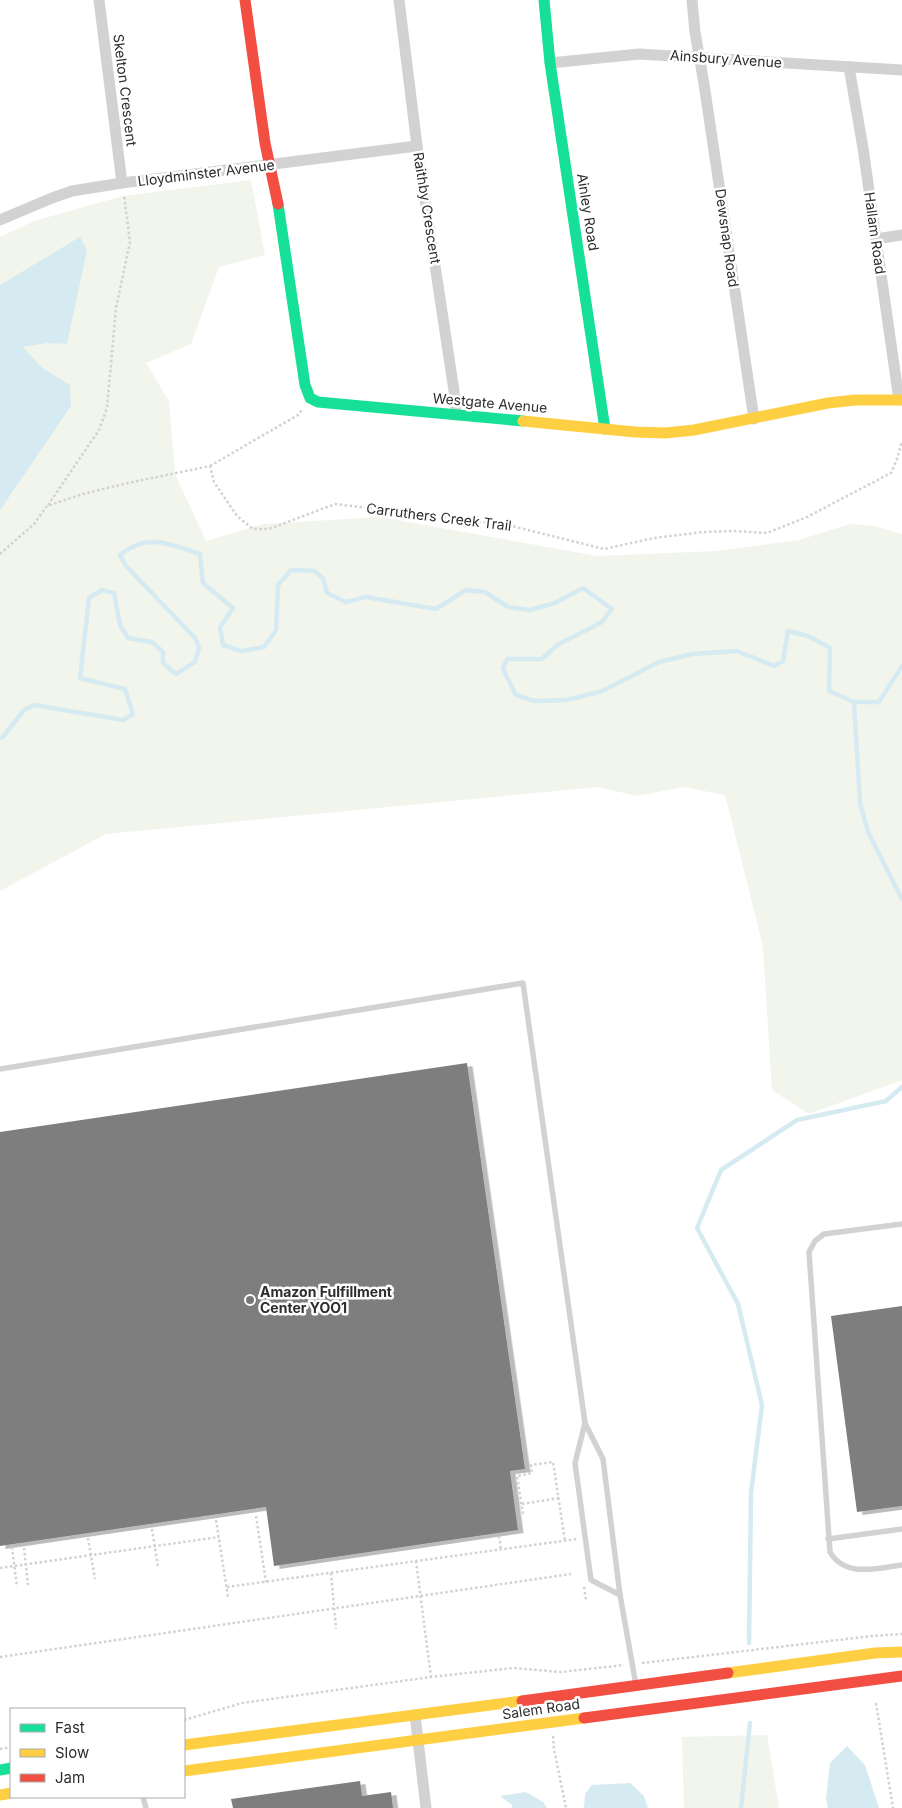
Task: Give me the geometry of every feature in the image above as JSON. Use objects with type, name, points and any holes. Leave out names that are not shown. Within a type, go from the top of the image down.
[{"type":"main road","points":[[244,0],[265,143],[275,185],[305,385],[310,398]]},
{"type":"main road","name":"Ainley Road","points":[[544,0],[550,63],[605,429]]},
{"type":"main road","name":"Westgate Avenue","points":[[310,398],[318,402],[665,433],[694,430],[754,419],[828,403],[855,400],[901,400]]},
{"type":"main road","name":"Salem Road","points":[[185,1745],[415,1716],[875,1653],[902,1652]]},
{"type":"main road","name":"Salem Road","points":[[185,1771],[552,1723],[640,1709],[902,1676]]},
{"type":"street","name":"Skelton Crescent","points":[[99,0],[122,183]]},
{"type":"street","name":"Raithby Crescent","points":[[398,0],[456,415]]},
{"type":"street","name":"Dewsnap Road","points":[[692,0],[695,32],[754,419]]},
{"type":"street","name":"Ainsbury Avenue","points":[[550,63],[639,54],[902,70]]},
{"type":"street","name":"Hallam Road","points":[[850,67],[901,400]]},
{"type":"street","name":"Lloydminster Avenue","points":[[0,220],[72,191],[417,146]]},
{"type":"street","points":[[876,239],[902,235]]},
{"type":"street","points":[[415,1716],[426,1808]]},
{"type":"lane","points":[[0,1068],[523,983],[585,1423],[603,1459],[620,1595],[636,1686]]},
{"type":"lane","points":[[902,1224],[824,1234],[814,1241],[809,1252],[830,1552],[835,1560],[844,1566],[856,1570],[902,1565]]},
{"type":"lane","points":[[585,1423],[574,1463],[592,1580],[620,1595]]},
{"type":"lane","points":[[828,1539],[902,1529]]},
{"type":"path","points":[[0,554],[34,524],[99,430],[107,408],[116,308],[130,242],[122,183]]},
{"type":"path","points":[[47,506],[83,494],[210,466],[298,415],[310,398]]},
{"type":"path","name":"Carruthers Creek Trail","points":[[210,466],[214,482],[237,516],[253,529],[269,529],[335,504],[508,525],[604,548],[654,538],[703,532],[734,531],[767,534],[807,517],[891,473],[902,441]]},
{"type":"path","points":[[523,1514],[517,1476],[532,1473],[531,1465],[553,1462],[565,1541]]},
{"type":"path","points":[[522,1504],[559,1498]]},
{"type":"path","points":[[256,1516],[266,1582]]},
{"type":"path","points":[[216,1520],[228,1597]]},
{"type":"path","points":[[152,1529],[158,1567]]},
{"type":"path","points":[[499,1536],[501,1550]]},
{"type":"path","points":[[0,1568],[219,1537]]},
{"type":"path","points":[[88,1538],[94,1579]]},
{"type":"path","points":[[227,1587],[577,1539]]},
{"type":"path","points":[[12,1547],[18,1587]]},
{"type":"path","points":[[24,1548],[28,1585]]},
{"type":"path","points":[[416,1561],[431,1677]]},
{"type":"path","points":[[331,1573],[336,1629]]},
{"type":"path","points":[[0,1657],[571,1574]]},
{"type":"path","points":[[584,1583],[586,1600]]},
{"type":"path","points":[[185,1720],[242,1703],[431,1677],[513,1668],[561,1672],[902,1634]]},
{"type":"path","points":[[876,1703],[893,1808]]},
{"type":"path","points":[[552,1723],[554,1749],[566,1808]]},
{"type":"shaded area","points":[[251,180],[265,255],[219,267],[191,344],[146,363],[169,401],[175,474],[206,541],[264,524],[380,517],[597,556],[717,551],[799,540],[850,524],[874,526],[902,534],[902,1080],[809,1114],[772,1090],[763,947],[725,795],[683,787],[637,796],[598,787],[106,834],[0,891],[0,237],[34,221],[123,196]]},
{"type":"shaded area","points":[[80,237],[87,250],[67,344],[47,343],[23,347],[41,367],[70,385],[71,406],[0,510],[0,285]]},
{"type":"shaded area","points":[[767,1735],[779,1808],[684,1808],[682,1737]]},
{"type":"shaded area","points":[[847,1746],[865,1765],[879,1808],[828,1808],[826,1799],[830,1763]]},
{"type":"shaded area","points":[[630,1783],[644,1796],[648,1808],[584,1808],[585,1794],[592,1785]]},
{"type":"shaded area","points":[[526,1792],[543,1802],[547,1808],[512,1808],[512,1805],[500,1796]]},
{"type":"building","name":"Amazon Fulfillment Center YOO1","points":[[467,1063],[525,1469],[510,1471],[518,1530],[274,1566],[266,1507],[0,1546],[0,1132]]},
{"type":"building","points":[[902,1306],[902,1506],[857,1512],[831,1316]]},
{"type":"building","points":[[360,1781],[362,1796],[391,1792],[393,1808],[233,1808],[231,1799]]},
{"type":"waterway","points":[[0,738],[3,737],[24,710],[34,705],[123,720],[133,714],[125,689],[80,678],[89,598],[102,590],[114,593],[120,625],[128,638],[152,642],[163,652],[163,663],[176,674],[195,662],[199,648],[196,639],[126,566],[120,555],[130,548],[150,542],[169,544],[200,554],[203,583],[233,608],[220,627],[223,645],[241,651],[264,647],[276,630],[278,585],[291,570],[314,571],[323,578],[327,593],[346,602],[366,597],[436,609],[466,590],[485,592],[508,607],[530,610],[555,603],[583,588],[612,609],[602,622],[557,645],[542,659],[507,659],[503,669],[516,695],[534,701],[567,700],[602,691],[659,662],[692,654],[737,651],[774,666],[783,661],[788,631],[808,636],[830,648],[829,691],[854,702],[879,702],[902,666]]},
{"type":"waterway","points":[[854,702],[860,803],[868,832],[902,899]]},
{"type":"waterway","points":[[749,1643],[751,1493],[762,1405],[738,1304],[697,1228],[721,1170],[797,1120],[886,1101],[902,1087]]},
{"type":"waterway","points":[[741,1808],[750,1723]]},
{"type":"traffic: fast","points":[[544,0],[550,63],[605,429]]},
{"type":"traffic: fast","points":[[278,204],[305,385],[310,398],[318,402],[523,421]]},
{"type":"traffic: fast","points":[[0,1770],[10,1768]]},
{"type":"traffic: slow","points":[[523,421],[635,432],[665,433],[694,430],[828,403],[855,400],[902,400]]},
{"type":"traffic: slow","points":[[728,1673],[875,1653],[902,1652]]},
{"type":"traffic: slow","points":[[185,1745],[522,1701]]},
{"type":"traffic: slow","points":[[185,1771],[584,1718]]},
{"type":"traffic: slow","points":[[0,1795],[10,1793]]},
{"type":"traffic: jam","points":[[245,0],[265,143],[278,204]]},
{"type":"traffic: jam","points":[[522,1701],[728,1673]]},
{"type":"traffic: jam","points":[[584,1718],[902,1676]]},
{"type":"place","name":"Amazon Fulfillment Center YOO1","points":[[250,1300]]}]
